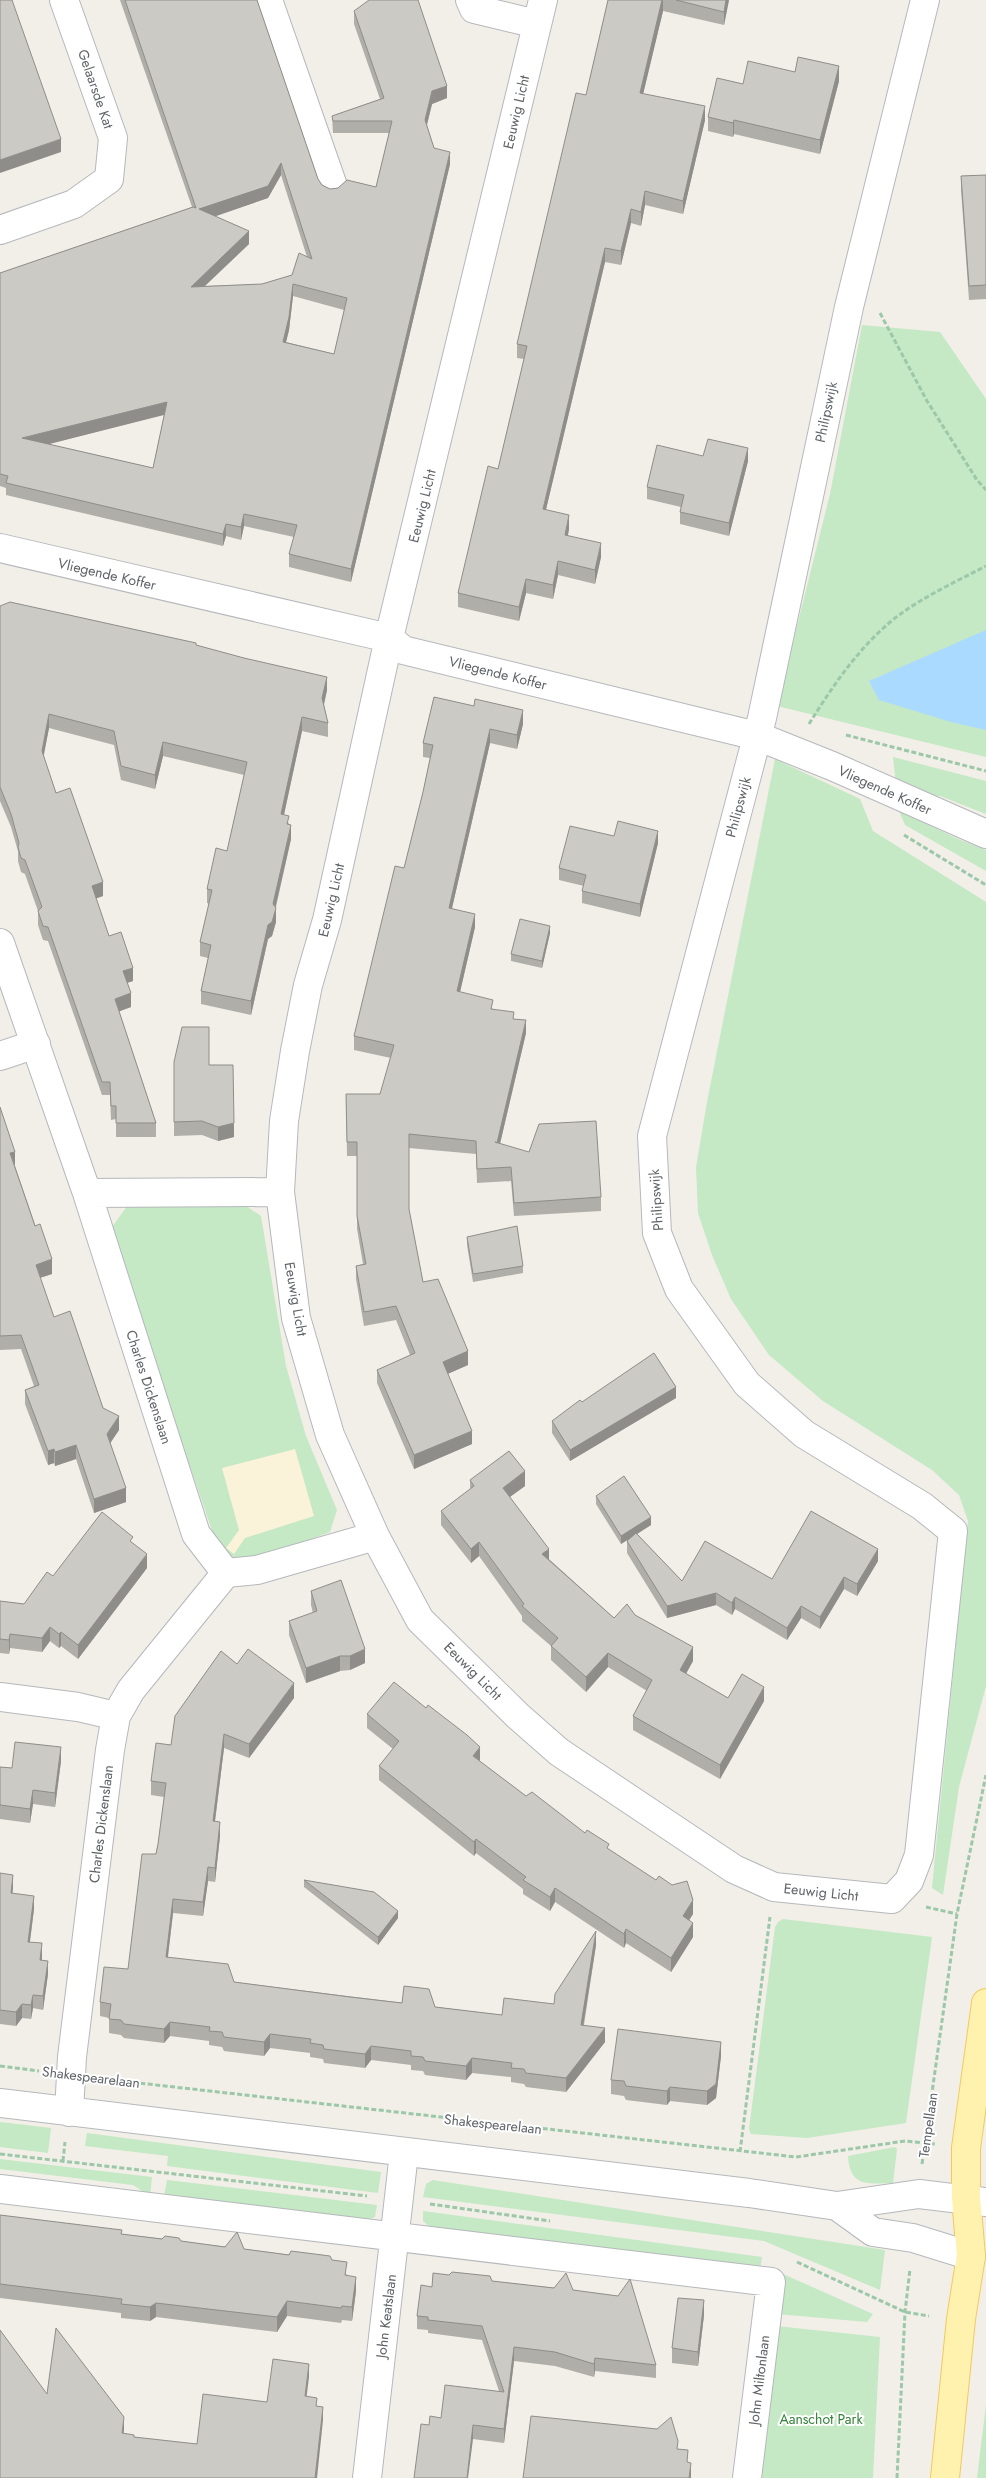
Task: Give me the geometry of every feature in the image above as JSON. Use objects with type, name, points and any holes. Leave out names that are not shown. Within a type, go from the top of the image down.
[{"type":"main road","points":[[945,2478],[961,2319],[971,2256],[976,2200],[966,2148],[986,2003]]},
{"type":"main road","points":[[971,2256],[986,2223]]},
{"type":"street","name":"Gelaarsde Kat","points":[[0,230],[74,204],[109,179],[113,138],[64,0]]},
{"type":"street","points":[[268,0],[333,186]]},
{"type":"street","points":[[470,0],[474,9],[540,12]]},
{"type":"street","name":"Philipswijk","points":[[922,1506],[804,1434],[747,1384],[679,1290],[657,1233],[652,1136],[757,736],[849,307],[925,0]]},
{"type":"street","name":"Eeuwig Licht","points":[[540,12],[389,638],[329,911],[308,985],[297,1042],[284,1121],[280,1192],[296,1318],[330,1436],[375,1536],[420,1620],[518,1716],[559,1752],[734,1869],[774,1887],[892,1899],[909,1881],[919,1855],[953,1531],[922,1506]]},
{"type":"street","name":"Vliegende Koffer","points":[[0,548],[389,638],[403,650],[757,736],[832,766],[986,834]]},
{"type":"street","name":"Charles Dickenslaan","points":[[0,943],[87,1193],[196,1534],[226,1573],[138,1682],[116,1716],[107,1770],[69,2112]]},
{"type":"street","points":[[0,1056],[36,1044]]},
{"type":"street","points":[[87,1193],[280,1192]]},
{"type":"street","points":[[226,1573],[257,1570],[375,1536]]},
{"type":"street","points":[[0,1697],[78,1706],[116,1716]]},
{"type":"street","points":[[0,2103],[404,2154],[749,2193],[837,2206],[919,2194],[976,2200]]},
{"type":"street","name":"John Keatslaan","points":[[367,2478],[404,2154]]},
{"type":"street","points":[[0,2189],[396,2235]]},
{"type":"street","points":[[837,2206],[873,2232],[913,2238],[971,2256]]},
{"type":"street","name":"John Miltonlaan","points":[[396,2235],[771,2282],[747,2478]]},
{"type":"path","points":[[849,307],[879,310],[927,400],[977,480],[986,490]]},
{"type":"path","points":[[808,726],[834,685],[858,654],[899,615],[986,566]]},
{"type":"path","points":[[868,740],[986,771]]},
{"type":"path","name":"Tempellaan","points":[[919,2194],[957,1914],[986,1774]]},
{"type":"path","points":[[740,2152],[774,1887]]},
{"type":"path","name":"Shakespearelaan","points":[[0,2066],[796,2157],[905,2142],[966,2148]]},
{"type":"path","points":[[0,2154],[369,2196]]},
{"type":"path","points":[[897,2478],[905,2312],[913,2238]]},
{"type":"green space","points":[[862,325],[940,332],[986,399],[986,757],[777,706],[830,494]]},
{"type":"green space","points":[[893,757],[986,781],[986,814],[940,796],[917,795],[896,785]]},
{"type":"green space","points":[[775,759],[860,799],[873,831],[986,902],[986,1686],[959,1787],[943,1895],[932,1888],[968,1521],[959,1495],[932,1470],[823,1401],[769,1355],[731,1299],[712,1255],[698,1213],[696,1167],[707,1102]]},
{"type":"green space","points":[[899,811],[986,850],[986,871],[905,825]]},
{"type":"green space","points":[[243,1204],[261,1216],[286,1366],[306,1436],[337,1510],[330,1532],[248,1563],[231,1557],[215,1539],[109,1231],[128,1205]]},
{"type":"green space","points":[[783,1919],[932,1937],[906,2123],[807,2138],[751,2134],[749,2129],[775,1927]]},
{"type":"green space","points":[[0,2122],[51,2128],[48,2153],[0,2147]]},
{"type":"green space","points":[[87,2133],[381,2172],[378,2193],[167,2166],[168,2156],[85,2146]]},
{"type":"green space","points":[[895,2147],[897,2149],[893,2183],[875,2184],[862,2182],[852,2173],[848,2156]]},
{"type":"green space","points":[[0,2159],[152,2177],[150,2196],[133,2185],[0,2169]]},
{"type":"green space","points":[[167,2180],[377,2205],[375,2217],[363,2221],[164,2197]]},
{"type":"green space","points":[[433,2180],[885,2250],[880,2290],[764,2241],[423,2197],[426,2184]]},
{"type":"green space","points":[[423,2211],[762,2257],[760,2270],[432,2229],[423,2221]]},
{"type":"green space","points":[[783,2274],[873,2314],[867,2322],[777,2314]]},
{"type":"green space","name":"Aanschot Park","points":[[776,2326],[880,2337],[873,2478],[758,2478]]},
{"type":"green space","points":[[986,2405],[986,2478],[977,2478]]},
{"type":"sand","points":[[295,1449],[314,1516],[245,1538],[234,1554],[226,1548],[239,1530],[222,1468]]},
{"type":"water","points":[[986,630],[986,730],[951,722],[879,700],[869,681]]},
{"type":"building","points":[[0,0],[12,0],[61,139],[0,160]]},
{"type":"building","points":[[125,0],[257,0],[318,179],[322,185],[330,189],[338,188],[347,180],[376,187],[392,121],[333,121],[332,116],[384,98],[354,11],[369,0],[418,0],[447,86],[432,91],[425,120],[434,148],[450,152],[351,569],[289,554],[297,525],[244,514],[241,527],[226,524],[223,534],[6,483],[8,476],[0,474],[0,273],[193,207],[196,208]],"holes":[[[281,163],[312,259],[299,253],[292,275],[262,284],[191,287],[249,231],[199,209],[268,186]],[[293,284],[347,298],[334,354],[283,342],[289,317]],[[167,402],[153,468],[22,438]]]},
{"type":"building","points":[[608,0],[662,0],[640,93],[705,106],[683,201],[645,191],[641,212],[631,209],[621,251],[605,248],[543,509],[569,515],[565,535],[601,543],[595,570],[558,561],[553,585],[526,579],[519,607],[458,593],[488,466],[498,469],[527,346],[517,344],[576,93],[586,95]]},
{"type":"building","points":[[676,0],[726,0],[724,12]]},
{"type":"building","points":[[798,57],[839,66],[820,140],[734,120],[733,123],[708,117],[717,78],[743,84],[748,61],[795,72]]},
{"type":"building","points":[[986,175],[986,285],[969,286],[961,176]]},
{"type":"building","points":[[708,439],[748,448],[729,523],[680,512],[684,495],[647,487],[657,445],[703,456]]},
{"type":"building","points":[[10,602],[196,643],[196,645],[244,658],[327,677],[322,698],[328,723],[302,717],[281,814],[289,816],[287,824],[291,825],[273,904],[276,908],[272,922],[268,925],[251,1001],[201,991],[211,945],[200,942],[212,890],[207,889],[216,848],[227,851],[247,762],[163,742],[155,775],[121,766],[114,731],[49,714],[42,751],[56,793],[70,788],[103,882],[92,886],[109,936],[121,932],[133,968],[123,971],[131,993],[115,999],[156,1123],[116,1123],[116,1106],[111,1106],[110,1082],[102,1082],[48,927],[43,926],[38,911],[42,907],[25,860],[21,858],[11,814],[0,787],[0,606]]},
{"type":"building","points":[[434,697],[474,706],[475,699],[523,710],[517,735],[490,729],[449,908],[475,914],[457,991],[493,1000],[491,1009],[514,1012],[513,1019],[526,1020],[497,1143],[529,1152],[539,1124],[596,1121],[601,1197],[514,1203],[511,1167],[477,1169],[476,1141],[409,1134],[409,1209],[423,1282],[438,1279],[468,1351],[443,1362],[472,1431],[414,1455],[377,1370],[415,1353],[396,1306],[364,1312],[356,1266],[366,1264],[357,1216],[357,1142],[347,1142],[346,1094],[380,1094],[394,1045],[354,1036],[395,866],[404,868],[423,792],[433,745],[423,743]]},
{"type":"building","points":[[618,821],[658,831],[640,904],[582,891],[586,875],[559,868],[570,826],[614,836]]},
{"type":"building","points":[[520,919],[550,926],[542,961],[511,954]]},
{"type":"building","points":[[182,1027],[209,1027],[209,1065],[233,1065],[234,1123],[218,1127],[202,1121],[174,1122],[174,1062]]},
{"type":"building","points":[[0,1107],[15,1152],[10,1153],[35,1226],[40,1224],[52,1259],[36,1265],[54,1317],[70,1311],[103,1408],[119,1416],[107,1434],[126,1488],[94,1499],[76,1445],[55,1452],[54,1449],[48,1451],[25,1390],[39,1385],[21,1335],[0,1336]]},
{"type":"building","points":[[517,1226],[523,1266],[473,1274],[467,1237]]},
{"type":"building","points":[[654,1353],[676,1387],[570,1450],[552,1421],[580,1400],[582,1402]]},
{"type":"building","points":[[509,1451],[525,1471],[503,1488],[549,1549],[542,1554],[614,1618],[627,1604],[635,1615],[693,1647],[680,1670],[728,1698],[742,1674],[764,1687],[720,1765],[633,1716],[652,1680],[608,1653],[586,1677],[551,1646],[558,1638],[522,1606],[524,1604],[479,1542],[471,1549],[441,1511],[474,1486],[470,1480]]},
{"type":"building","points":[[624,1476],[651,1517],[621,1536],[596,1496]]},
{"type":"building","points":[[811,1511],[878,1549],[857,1584],[844,1577],[820,1617],[801,1606],[787,1628],[735,1597],[732,1603],[716,1593],[667,1606],[627,1541],[636,1533],[682,1581],[705,1541],[772,1579]]},
{"type":"building","points":[[102,1512],[133,1537],[130,1541],[147,1554],[78,1645],[61,1632],[59,1634],[50,1627],[42,1638],[10,1634],[9,1640],[0,1639],[0,1601],[24,1604],[47,1572],[53,1576]]},
{"type":"building","points":[[341,1580],[365,1649],[350,1656],[340,1656],[306,1668],[289,1621],[317,1611],[311,1591]]},
{"type":"building","points":[[248,1649],[294,1683],[249,1744],[224,1734],[213,1821],[220,1822],[215,1868],[208,1867],[203,1902],[173,1899],[166,1957],[228,1964],[234,1982],[350,1997],[402,2003],[404,1986],[429,1989],[435,2007],[502,2015],[504,1998],[554,2004],[555,1994],[596,1931],[581,2025],[605,2028],[566,2078],[526,2073],[524,2069],[511,2068],[512,2063],[472,2058],[466,2066],[425,2061],[423,2057],[411,2056],[411,2051],[371,2046],[365,2054],[324,2049],[323,2045],[310,2043],[311,2039],[270,2034],[264,2042],[224,2037],[222,2032],[209,2031],[210,2027],[170,2022],[164,2029],[124,2024],[121,2020],[109,2019],[111,2004],[100,2002],[104,1967],[128,1969],[142,1854],[156,1854],[158,1844],[166,1783],[151,1781],[156,1743],[171,1745],[175,1716],[221,1651],[237,1664]]},
{"type":"building","points":[[394,1682],[426,1708],[428,1705],[467,1735],[480,1747],[473,1756],[526,1796],[532,1792],[585,1833],[587,1830],[609,1844],[607,1848],[656,1880],[659,1876],[672,1885],[687,1881],[693,1900],[683,1916],[693,1923],[671,1958],[626,1929],[624,1934],[555,1888],[550,1897],[523,1880],[526,1877],[476,1839],[474,1842],[379,1766],[399,1741],[367,1714]]},
{"type":"building","points":[[15,1742],[61,1747],[55,1793],[33,1790],[30,1809],[0,1805],[0,1767],[12,1768]]},
{"type":"building","points":[[0,1873],[13,1875],[11,1893],[34,1896],[28,1942],[42,1943],[40,1960],[48,1961],[43,1996],[33,1995],[31,2005],[22,2004],[16,2012],[0,2010]]},
{"type":"building","points":[[304,1880],[374,1892],[398,1911],[378,1937]]},
{"type":"building","points":[[618,2029],[721,2042],[716,2084],[707,2091],[670,2087],[667,2091],[626,2086],[624,2081],[611,2080]]},
{"type":"building","points":[[0,2215],[122,2230],[121,2234],[162,2239],[165,2236],[179,2238],[181,2241],[225,2247],[237,2232],[244,2249],[289,2255],[291,2251],[330,2256],[332,2260],[347,2262],[345,2275],[356,2277],[352,2307],[342,2306],[341,2308],[287,2301],[277,2317],[156,2303],[150,2307],[121,2304],[122,2299],[0,2284]]},
{"type":"building","points":[[452,2272],[490,2276],[492,2281],[554,2288],[566,2273],[573,2290],[618,2296],[630,2279],[656,2365],[595,2358],[594,2364],[555,2352],[514,2347],[504,2429],[473,2425],[467,2478],[414,2478],[421,2424],[429,2425],[430,2416],[441,2418],[445,2385],[504,2392],[482,2326],[428,2320],[428,2317],[417,2316],[421,2285],[432,2287],[433,2273],[449,2275]]},
{"type":"building","points":[[678,2298],[704,2300],[698,2352],[672,2348]]},
{"type":"building","points":[[56,2328],[124,2417],[122,2433],[134,2435],[134,2437],[197,2444],[203,2394],[267,2402],[273,2359],[309,2364],[305,2396],[317,2398],[316,2406],[323,2407],[315,2478],[0,2478],[0,2330],[47,2394]]},
{"type":"building","points":[[531,2416],[657,2429],[671,2417],[678,2441],[677,2449],[688,2450],[687,2462],[691,2463],[689,2478],[523,2478]]}]
